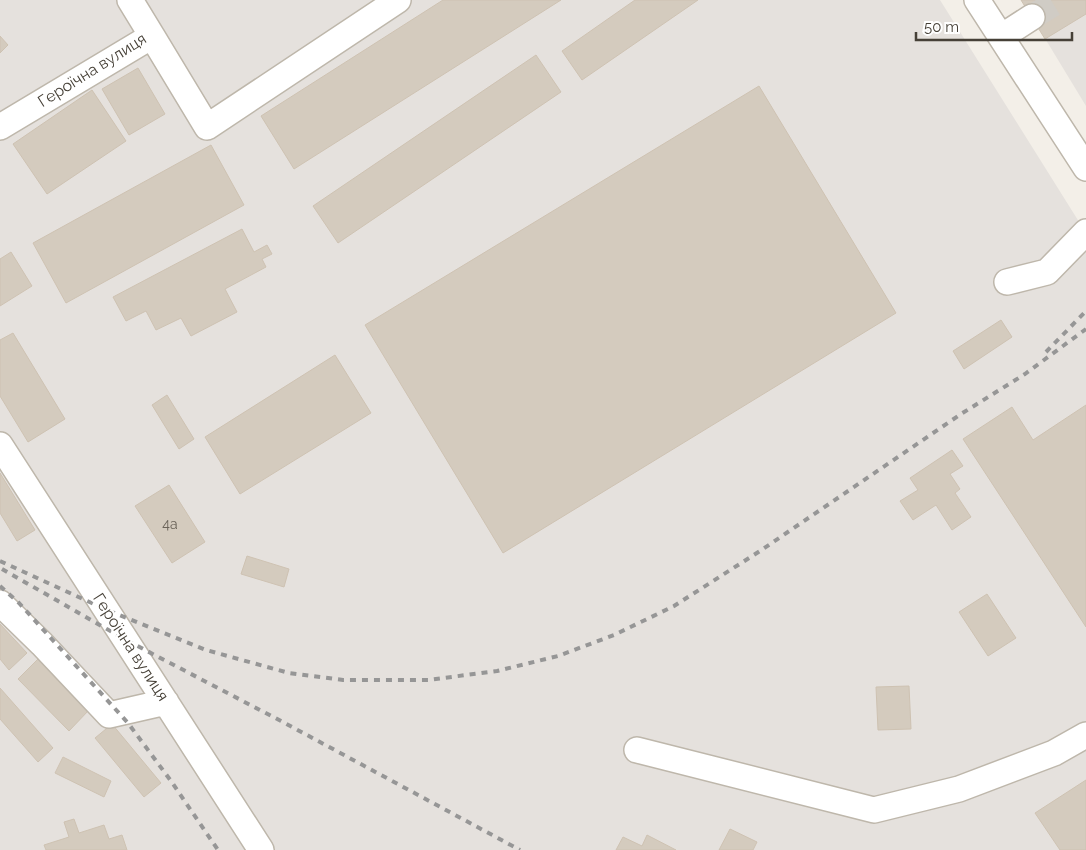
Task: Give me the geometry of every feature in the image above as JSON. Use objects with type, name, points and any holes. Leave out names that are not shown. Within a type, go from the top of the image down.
[{"type":"street","name":"Героїчна вулиця","points":[[0,127],[152,36],[130,0]]},
{"type":"street","points":[[152,36],[207,127],[398,0]]},
{"type":"street","points":[[977,0],[1086,168]]},
{"type":"street","points":[[1001,37],[1032,17]]},
{"type":"street","points":[[1007,282],[1047,272],[1086,232]]},
{"type":"street","name":"Героїчна вулиця","points":[[0,445],[261,850]]},
{"type":"street","points":[[0,603],[42,644],[109,715],[166,702]]},
{"type":"street","points":[[637,750],[874,810],[959,789],[1054,754],[1086,734]]},
{"type":"shaded area","points":[[0,0],[940,0],[1086,233],[1086,850],[0,850]]},
{"type":"shaded area","points":[[1086,0],[1086,106],[1032,17]]},
{"type":"building","points":[[443,0],[561,0],[294,169],[261,116]]},
{"type":"building","points":[[635,0],[698,0],[582,80],[562,51]]},
{"type":"building","points":[[1021,0],[1086,0],[1086,14],[1045,39]]},
{"type":"building","points":[[0,36],[8,45],[0,53]]},
{"type":"building","points":[[536,55],[561,92],[338,243],[313,206]]},
{"type":"building","points":[[138,68],[165,114],[129,135],[102,89]]},
{"type":"building","points":[[759,86],[896,313],[503,553],[365,325]]},
{"type":"building","points":[[92,90],[126,141],[47,194],[13,144]]},
{"type":"building","points":[[211,145],[244,205],[66,303],[33,243]]},
{"type":"building","points":[[242,229],[254,252],[267,245],[272,254],[262,259],[266,267],[225,289],[237,312],[191,336],[181,318],[156,330],[146,311],[126,321],[113,297]]},
{"type":"building","points":[[11,252],[32,286],[0,306],[0,259]]},
{"type":"building","points":[[1001,320],[1012,337],[964,369],[953,351]]},
{"type":"building","points":[[13,333],[65,419],[28,442],[0,396],[0,340]]},
{"type":"building","points":[[335,355],[371,413],[240,494],[205,437]]},
{"type":"building","points":[[167,395],[194,439],[179,449],[152,405]]},
{"type":"building","points":[[1086,405],[1086,627],[963,439],[1012,407],[1033,440]]},
{"type":"building","points":[[952,450],[963,466],[950,474],[960,489],[955,493],[971,517],[952,530],[936,505],[913,520],[900,501],[918,490],[910,478]]},
{"type":"building","points":[[0,473],[35,530],[17,541],[0,513]]},
{"type":"building","points":[[169,485],[205,542],[172,563],[135,506]]},
{"type":"building","points":[[247,556],[289,569],[284,587],[241,574]]},
{"type":"building","points":[[987,594],[1016,638],[988,656],[959,612]]},
{"type":"building","points":[[0,624],[27,653],[9,670],[0,659]]},
{"type":"building","points":[[38,659],[89,710],[69,731],[18,679]]},
{"type":"building","points":[[909,686],[911,729],[878,730],[876,687]]},
{"type":"building","points":[[0,688],[53,748],[38,762],[0,719]]},
{"type":"building","points":[[112,724],[161,783],[144,797],[95,738]]},
{"type":"building","points":[[63,757],[111,781],[104,797],[55,773]]},
{"type":"building","points":[[1086,780],[1086,850],[1060,850],[1035,813]]},
{"type":"building","points":[[74,819],[79,833],[104,825],[109,839],[122,835],[127,850],[46,850],[44,845],[69,837],[64,822]]},
{"type":"building","points":[[730,829],[757,842],[753,850],[719,850]]},
{"type":"building","points":[[647,835],[676,850],[616,850],[623,837],[642,846]]},
{"type":"tunnel","points":[[1032,17],[1060,0]]},
{"type":"railway","points":[[1046,352],[1086,311]]},
{"type":"railway","points":[[0,561],[107,610],[206,650],[289,673],[343,680],[428,680],[497,671],[558,656],[614,635],[674,606],[760,551],[961,414],[1025,374],[1086,329]]},
{"type":"railway","points":[[2,569],[126,640],[520,850]]},
{"type":"railway","points":[[0,586],[19,603],[128,723],[171,781],[218,850]]}]
